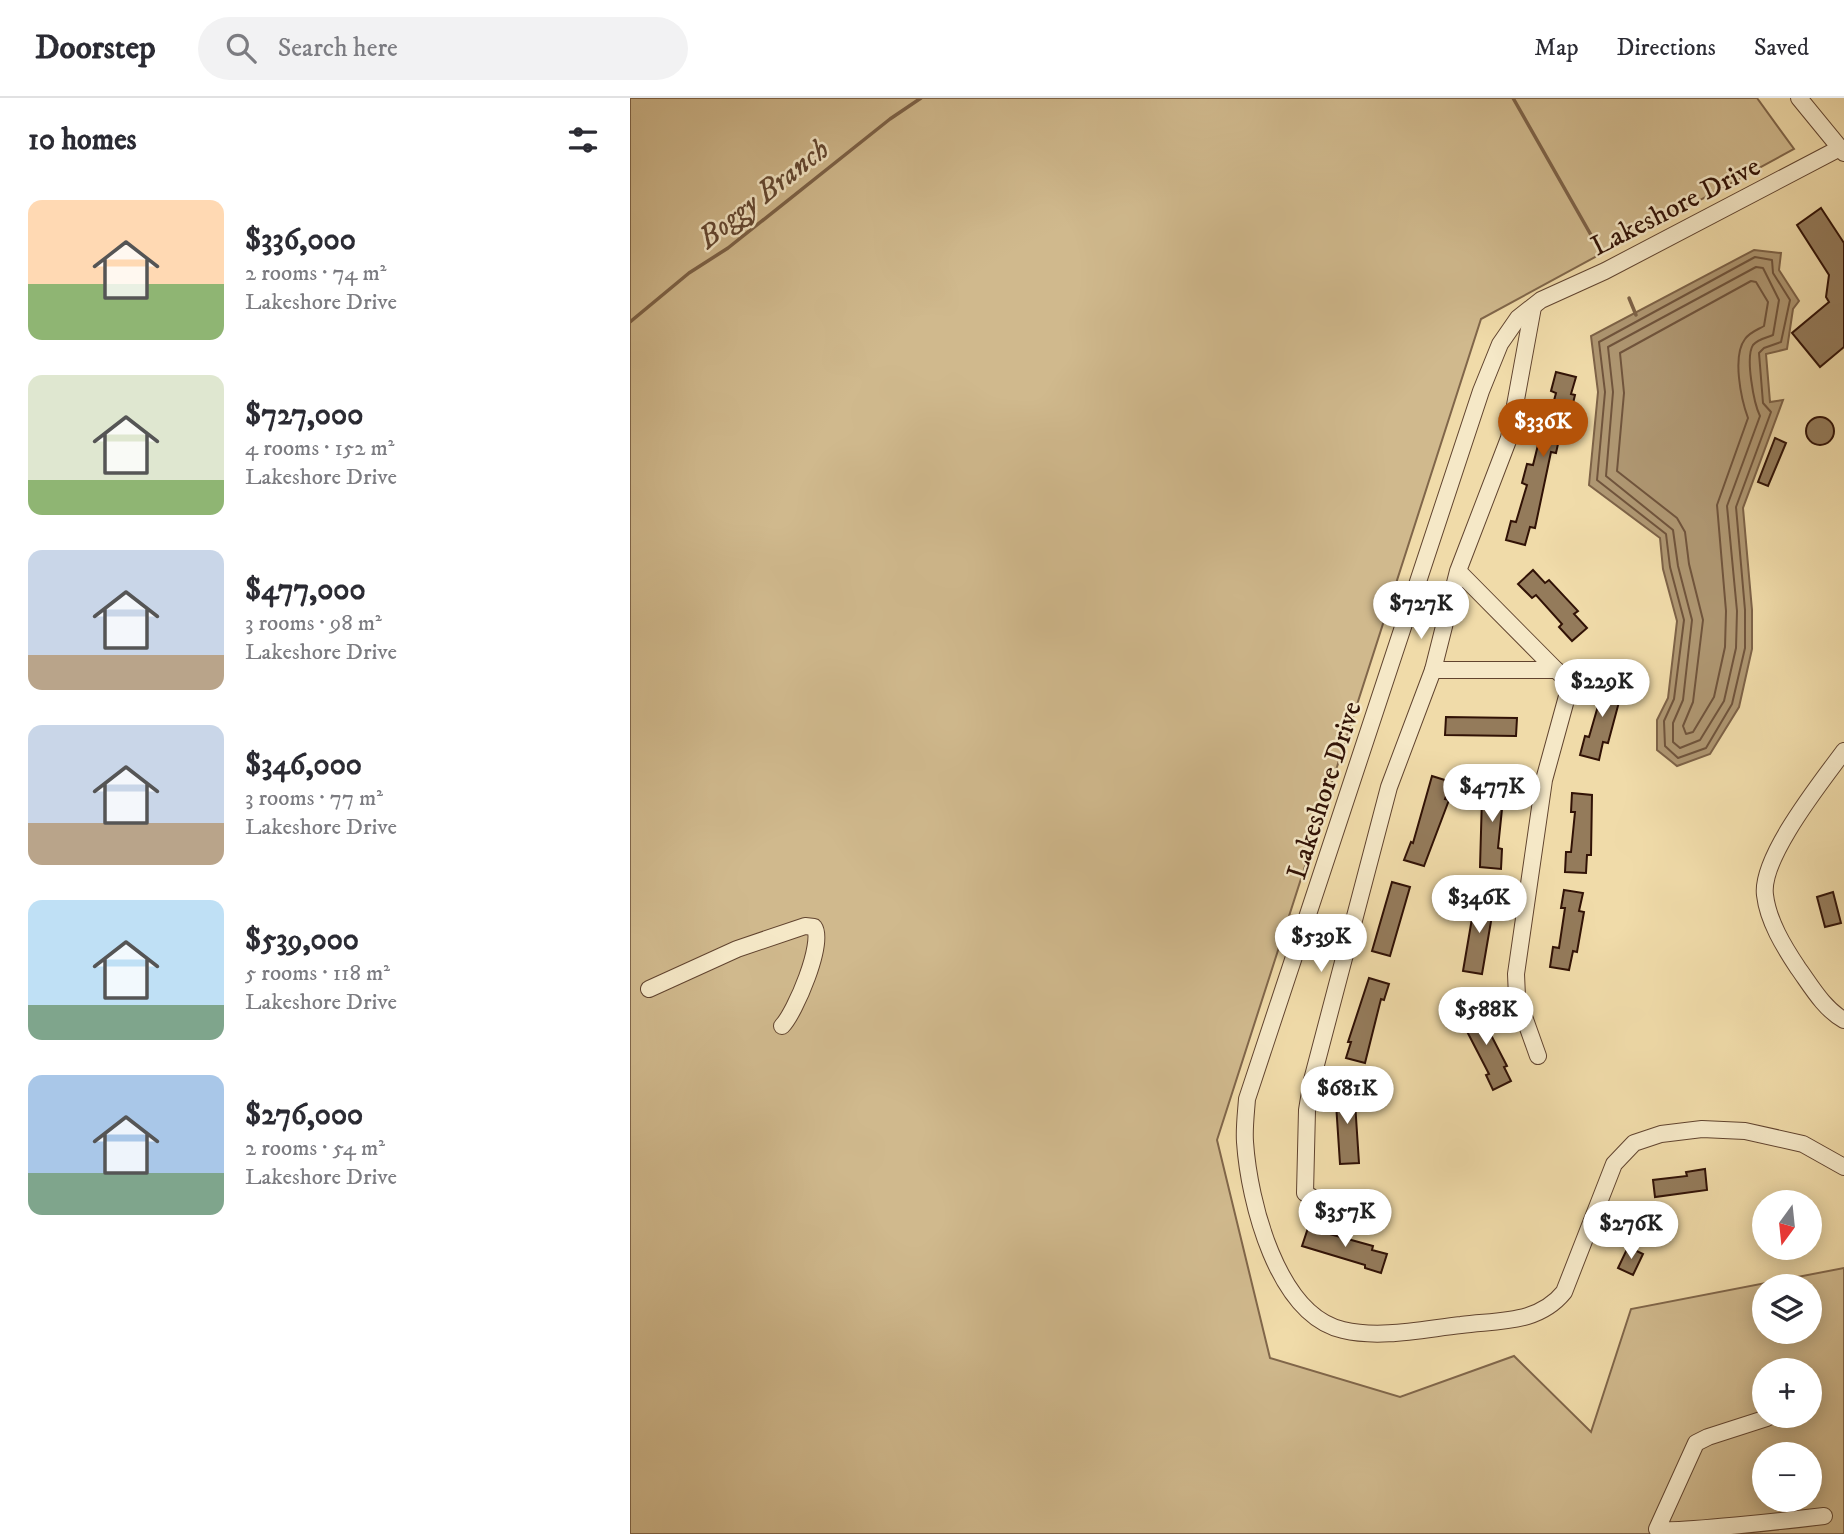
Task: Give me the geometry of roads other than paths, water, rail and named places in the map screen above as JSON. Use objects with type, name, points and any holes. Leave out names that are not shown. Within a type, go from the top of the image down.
[{"type":"street","points":[[1799,98],[1842,151]]},
{"type":"street","name":"Lakeshore Drive","points":[[1842,151],[1532,307],[1518,318],[1500,344],[1480,391],[1247,1099],[1245,1141],[1260,1225],[1287,1286],[1305,1310],[1324,1324],[1345,1331],[1399,1331],[1521,1318],[1552,1307],[1563,1292],[1572,1272],[1614,1164],[1634,1143],[1661,1133],[1702,1129],[1745,1131],[1803,1144],[1844,1167]]},
{"type":"street","points":[[1377,1220],[1321,1203],[1305,1193],[1307,1110],[1312,1080],[1389,787],[1433,670],[1458,571],[1509,438],[1532,307]]},
{"type":"street","points":[[1458,571],[1566,679],[1569,689],[1544,780],[1516,974],[1517,998],[1538,1056]]},
{"type":"street","points":[[1433,670],[1556,670]]},
{"type":"street","points":[[1844,751],[1814,791],[1769,864],[1764,893],[1784,946],[1815,991],[1844,1020]]},
{"type":"street","points":[[649,989],[737,949],[805,926],[814,927],[817,934],[803,988],[796,1007],[782,1026]]},
{"type":"street","points":[[1752,1423],[1707,1437],[1696,1444],[1657,1529],[1663,1533],[1687,1533],[1824,1516]]},
{"type":"water","points":[[1754,250],[1781,253],[1779,270],[1799,301],[1793,309],[1787,349],[1766,354],[1770,402],[1783,400],[1743,508],[1752,610],[1752,649],[1739,707],[1710,754],[1677,766],[1657,750],[1657,720],[1668,698],[1677,621],[1663,569],[1660,538],[1589,485],[1598,392],[1591,336]]},
{"type":"waterway","name":"Boggy Branch","points":[[630,322],[689,273],[728,248],[890,119],[921,98]]},
{"type":"waterway","points":[[1513,98],[1595,242]]},
{"type":"waterway","points":[[1629,298],[1636,315]]}]
